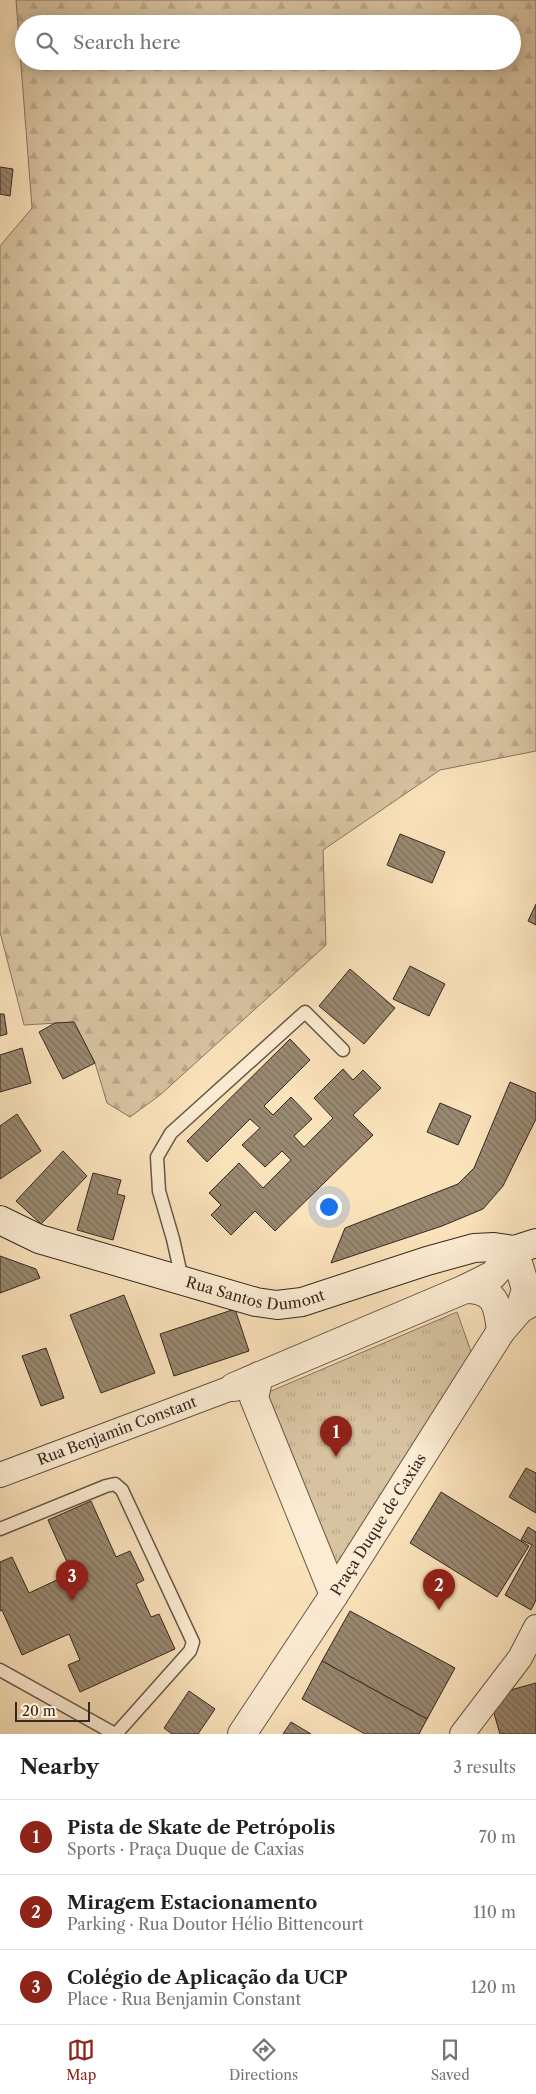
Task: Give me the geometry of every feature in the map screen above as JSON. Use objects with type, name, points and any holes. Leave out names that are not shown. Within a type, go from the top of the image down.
[{"type":"street","name":"Rua Santos Dumont","points":[[0,1220],[39,1240],[182,1279],[256,1302],[277,1305],[302,1302],[427,1261],[474,1248],[525,1247]]},
{"type":"street","points":[[249,1387],[465,1289],[493,1274],[525,1247],[536,1223]]},
{"type":"street","points":[[525,1247],[528,1304]]},
{"type":"street","points":[[465,1289],[479,1289],[493,1298],[499,1313],[501,1331]]},
{"type":"street","name":"Praça Duque de Caxias","points":[[334,1595],[501,1331],[528,1304]]},
{"type":"street","name":"Praça Duque de Caxias","points":[[249,1387],[334,1595]]},
{"type":"street","name":"Rua Benjamin Constant","points":[[0,1475],[249,1387]]},
{"type":"street","points":[[242,1734],[334,1595]]},
{"type":"street","points":[[462,1734],[520,1658],[536,1627]]},
{"type":"lane","points":[[182,1279],[159,1191],[157,1157],[171,1133],[305,1012],[343,1050]]},
{"type":"lane","points":[[0,1530],[106,1486],[116,1484],[122,1490],[193,1642],[190,1651],[116,1734],[0,1670]]},
{"type":"green space","points":[[16,0],[536,0],[536,751],[440,770],[323,850],[326,945],[160,1095],[130,1117],[107,1103],[95,1063],[74,1022],[24,1025],[0,932],[0,246],[32,208],[21,70],[521,70],[521,15],[17,15]]},
{"type":"green space","points":[[457,1312],[472,1354],[333,1575],[264,1394]]},
{"type":"building","points":[[0,167],[13,169],[10,196],[0,194]]},
{"type":"building","points":[[400,834],[445,852],[432,883],[387,865]]},
{"type":"building","points":[[536,904],[536,925],[528,921]]},
{"type":"building","points":[[410,966],[445,984],[429,1016],[393,999]]},
{"type":"building","points":[[350,969],[395,1008],[364,1044],[319,1006]]},
{"type":"building","points":[[0,1014],[4,1014],[7,1034],[0,1036]]},
{"type":"building","points":[[74,1022],[95,1063],[63,1079],[39,1032],[55,1023]]},
{"type":"building","points":[[290,1039],[310,1060],[264,1106],[273,1115],[291,1097],[312,1119],[294,1136],[304,1147],[333,1118],[314,1098],[343,1069],[353,1080],[363,1070],[381,1088],[353,1115],[373,1135],[275,1231],[255,1211],[231,1235],[211,1215],[221,1205],[209,1193],[239,1163],[263,1188],[291,1160],[282,1151],[265,1167],[242,1145],[260,1128],[250,1119],[207,1162],[187,1141]]},
{"type":"building","points":[[22,1048],[31,1083],[0,1092],[0,1055]]},
{"type":"building","points":[[510,1082],[536,1093],[536,1119],[503,1186],[483,1209],[442,1226],[331,1263],[345,1228],[458,1184],[474,1168]]},
{"type":"building","points":[[440,1103],[471,1116],[458,1145],[427,1132]]},
{"type":"building","points":[[17,1114],[41,1151],[0,1179],[0,1126]]},
{"type":"building","points":[[63,1151],[87,1176],[41,1224],[16,1201]]},
{"type":"building","points":[[93,1173],[121,1180],[117,1194],[125,1196],[113,1240],[77,1230]]},
{"type":"building","points":[[0,1256],[36,1269],[40,1278],[0,1293]]},
{"type":"building","points":[[124,1295],[155,1373],[101,1393],[70,1315]]},
{"type":"building","points":[[235,1309],[249,1351],[174,1376],[160,1334]]},
{"type":"building","points":[[46,1348],[64,1398],[41,1406],[22,1356]]},
{"type":"building","points":[[526,1468],[536,1473],[536,1513],[509,1497]]},
{"type":"building","points":[[441,1492],[529,1546],[497,1597],[410,1543]]},
{"type":"building","points":[[91,1501],[116,1557],[130,1551],[144,1580],[136,1584],[151,1617],[159,1614],[175,1649],[80,1692],[68,1665],[80,1660],[69,1634],[22,1655],[2,1610],[0,1611],[0,1562],[12,1557],[29,1593],[72,1573],[48,1520]]},
{"type":"building","points":[[528,1527],[536,1532],[536,1600],[531,1610],[505,1595],[532,1545],[521,1540]]},
{"type":"building","points":[[350,1611],[455,1668],[427,1719],[322,1661]]},
{"type":"building","points":[[322,1661],[427,1719],[419,1734],[365,1734],[302,1699]]},
{"type":"building","points":[[536,1683],[536,1734],[500,1734],[489,1696]]},
{"type":"building","points":[[189,1691],[215,1709],[198,1734],[172,1734],[164,1728]]},
{"type":"building","points":[[291,1722],[311,1734],[283,1734]]},
{"type":"place","name":"Pista de Skate de Petrópolis","points":[[336,1457]]},
{"type":"place","name":"Colégio de Aplicação da UCP","points":[[72,1601]]},
{"type":"place","name":"Miragem Estacionamento","points":[[439,1610]]}]
